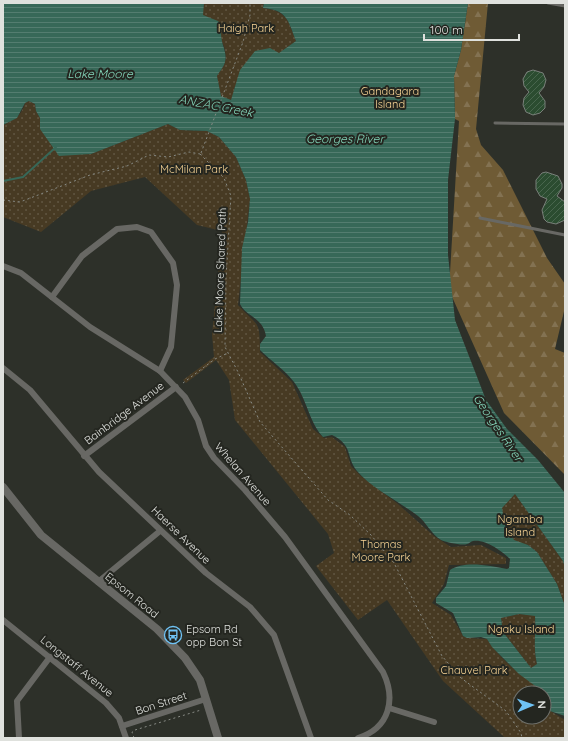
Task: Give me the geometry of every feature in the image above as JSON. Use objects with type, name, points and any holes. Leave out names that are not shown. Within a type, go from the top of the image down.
[{"type":"street","points":[[52,297],[82,256],[117,229],[137,227],[151,232],[173,263],[177,285],[171,347],[160,371]]},
{"type":"street","name":"Whelan Avenue","points":[[3,266],[21,273],[90,326],[160,371],[176,386],[190,403],[206,446],[214,458],[285,537],[383,672],[390,692],[389,708],[379,726],[368,734],[358,738]]},
{"type":"street","name":"Haerse Avenue","points":[[3,368],[30,390],[84,456],[160,531],[206,573],[250,608],[274,635],[310,738]]},
{"type":"street","name":"Bainbridge Avenue","points":[[84,456],[176,386]]},
{"type":"street","name":"Epsom Road","points":[[3,487],[41,536],[157,629],[174,645],[198,677],[218,738]]},
{"type":"street","points":[[98,582],[160,531]]},
{"type":"street","name":"Longstaff Avenue","points":[[3,620],[106,702],[113,709],[122,726],[126,738]]},
{"type":"street","points":[[19,738],[18,701],[50,657]]},
{"type":"street","name":"Bon Street","points":[[122,726],[206,699]]},
{"type":"street","points":[[389,708],[434,722]]},
{"type":"lane","points":[[548,3],[565,6]]},
{"type":"lane","points":[[495,124],[565,124]]},
{"type":"lane","points":[[480,218],[565,235]]},
{"type":"path","points":[[3,200],[20,202],[90,175],[127,166],[149,154],[168,157],[189,152],[200,154],[243,42],[250,15],[250,3]]},
{"type":"path","name":"Lake Moore Shared Path","points":[[200,154],[224,178],[231,196],[225,337],[226,347],[260,422],[328,500],[350,515],[371,535],[394,563],[442,656],[461,678],[506,711],[521,733],[522,738]]},
{"type":"path","points":[[183,383],[215,359],[229,353]]},
{"type":"path","name":"Bon Street","points":[[134,738],[132,732],[134,730],[200,710]]},
{"type":"green space","name":"Haigh Park","points":[[204,3],[264,3],[263,8],[277,11],[286,18],[296,41],[234,88],[234,95],[231,100],[221,97],[217,76],[224,66],[226,55],[225,49],[219,36],[202,15]]},
{"type":"green space","points":[[468,3],[488,3],[476,129],[481,145],[503,170],[547,258],[565,284],[565,307],[555,349],[565,353],[565,475],[504,413],[449,290],[459,121],[455,119],[454,76],[461,50]]},
{"type":"green space","points":[[29,101],[35,104],[36,111],[40,118],[40,129],[91,154],[168,124],[180,130],[207,131],[219,137],[236,157],[246,180],[250,199],[238,305],[254,321],[258,328],[260,352],[292,382],[313,429],[324,438],[332,437],[345,447],[351,466],[361,476],[398,504],[434,536],[451,547],[481,545],[506,558],[506,564],[449,565],[444,584],[432,603],[451,615],[463,636],[467,638],[487,639],[506,662],[535,685],[512,685],[512,725],[552,725],[552,712],[565,720],[565,738],[502,738],[504,737],[443,681],[387,600],[358,620],[316,566],[334,553],[328,534],[235,420],[229,380],[216,360],[186,383],[183,380],[214,357],[212,335],[222,231],[197,225],[145,177],[91,191],[41,232],[3,217],[3,125],[17,117],[22,111],[25,103]]},
{"type":"green space","name":"Ngamba Island","points":[[515,494],[563,561],[565,568],[565,606],[557,584],[537,552],[528,545],[514,541],[505,525],[501,508]]},
{"type":"green space","name":"Ngaku Island","points":[[519,614],[535,615],[535,646],[537,665],[531,668],[503,632],[501,618]]},
{"type":"water","name":"Georges River","points":[[3,3],[204,3],[203,15],[218,21],[222,26],[221,37],[226,58],[224,66],[217,76],[221,96],[231,100],[240,70],[255,51],[270,48],[279,53],[296,41],[286,17],[277,11],[263,8],[264,3],[468,3],[461,50],[454,76],[455,119],[448,180],[448,255],[455,320],[486,400],[507,429],[538,460],[565,493],[565,568],[563,561],[515,494],[502,508],[505,525],[514,540],[528,545],[537,552],[557,584],[565,606],[565,716],[552,712],[552,685],[534,685],[519,674],[492,647],[487,639],[481,637],[467,638],[463,636],[453,613],[436,603],[436,598],[446,586],[450,570],[470,564],[507,569],[509,568],[510,559],[498,549],[483,542],[472,541],[468,544],[462,544],[450,543],[441,540],[418,516],[370,483],[353,466],[344,443],[332,435],[323,437],[318,431],[294,382],[260,350],[260,344],[266,336],[262,325],[246,312],[240,304],[242,248],[248,222],[250,199],[246,180],[236,157],[219,137],[207,131],[180,130],[168,124],[91,154],[59,156],[40,129],[40,118],[36,111],[35,104],[29,101],[25,103],[17,118],[3,125]],"holes":[[[519,614],[535,616],[535,646],[537,664],[531,668],[503,632],[501,618]]]},
{"type":"building","points":[[533,70],[543,73],[546,80],[544,87],[539,93],[545,101],[545,108],[540,113],[533,115],[526,112],[523,105],[524,98],[529,92],[524,86],[523,79],[527,72]]},
{"type":"building","points":[[546,172],[558,176],[562,184],[562,188],[557,196],[565,202],[565,220],[556,224],[547,222],[544,219],[542,210],[547,199],[540,196],[536,189],[536,180],[542,173]]},
{"type":"waterway","name":"ANZAC Creek","points":[[3,181],[23,177],[56,147]]},
{"type":"place","name":"Epsom Rd opp Bon St","points":[[173,635]]},
{"type":"water label","name":"Lake Moore","points":[[100,74]]},
{"type":"park label","name":"Gandagara Island","points":[[390,97]]},
{"type":"park label","name":"McMilan Park","points":[[194,169]]},
{"type":"park label","name":"Thomas Moore Park","points":[[381,550]]},
{"type":"park label","name":"Chauvel Park","points":[[474,670]]}]
